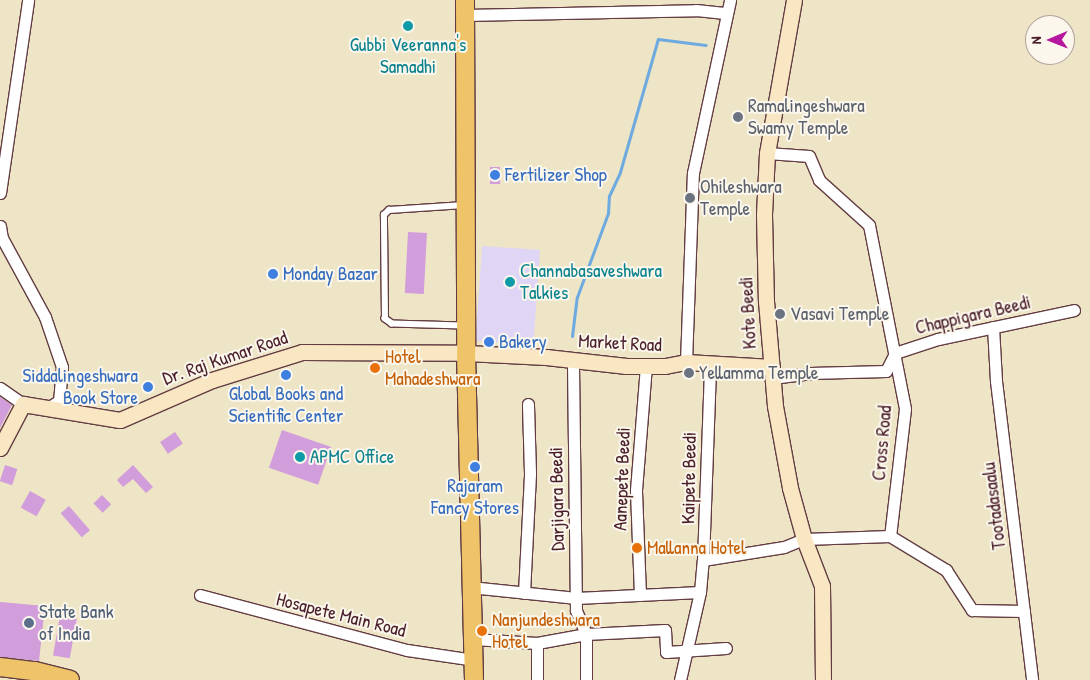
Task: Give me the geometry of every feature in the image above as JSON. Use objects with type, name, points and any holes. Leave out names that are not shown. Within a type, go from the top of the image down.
[{"type":"main road","points":[[465,8],[466,353],[470,587],[474,680]]},
{"type":"main road","points":[[0,667],[70,680]]},
{"type":"street","points":[[0,193],[28,0]]},
{"type":"street","points":[[686,362],[693,172],[730,0]]},
{"type":"street","name":"Kote Beedi","points":[[794,0],[767,153],[764,215],[772,373],[790,488],[804,539],[822,586],[823,680]]},
{"type":"street","points":[[465,8],[686,10],[727,13]]},
{"type":"street","name":"Cross Road","points":[[767,153],[809,156],[819,180],[869,225],[890,347],[895,353],[905,409],[890,536]]},
{"type":"street","points":[[0,226],[2,238],[44,317],[62,367],[59,401],[49,407]]},
{"type":"street","name":"Chappigara Beedi","points":[[772,373],[886,371],[895,353],[993,327],[1074,310]]},
{"type":"street","name":"Tootadasaalu","points":[[993,327],[996,381],[1032,680]]},
{"type":"street","name":"Dr. Raj Kumar Road","points":[[23,404],[120,420],[212,380],[302,352],[466,353]]},
{"type":"street","name":"Market Road","points":[[466,353],[646,365],[686,362],[772,373]]},
{"type":"street","name":"Darjigara Beedi","points":[[573,361],[573,532],[576,610],[586,634]]},
{"type":"street","name":"Kaipete Beedi","points":[[680,680],[685,650],[700,592],[703,560],[710,364]]},
{"type":"street","name":"Aanepete Beedi","points":[[640,595],[636,490],[646,365]]},
{"type":"street","points":[[0,388],[23,404],[0,448]]},
{"type":"street","points":[[524,593],[530,473],[528,404]]},
{"type":"street","points":[[703,560],[784,547],[804,539],[890,536],[946,570],[972,610],[1024,611]]},
{"type":"street","points":[[470,587],[576,598],[700,592]]},
{"type":"street","name":"Hosapete Main Road","points":[[200,596],[407,650],[474,660]]},
{"type":"street","points":[[473,639],[537,643],[586,634],[665,630],[666,652],[726,648]]},
{"type":"street","points":[[586,634],[586,680]]},
{"type":"street","points":[[537,643],[537,680]]},
{"type":"lane","points":[[466,205],[390,210],[384,215],[385,319],[392,324],[466,326]]},
{"type":"shaded area","name":"Channabasaveshwara Talkies","points":[[482,246],[540,250],[533,345],[476,341]]},
{"type":"building","name":"Fertilizer Shop","points":[[490,167],[500,167],[500,184],[490,184]]},
{"type":"building","points":[[408,232],[427,233],[424,294],[405,293]]},
{"type":"building","points":[[0,397],[12,405],[0,428]]},
{"type":"building","name":"APMC Office","points":[[282,430],[331,447],[318,485],[269,468]]},
{"type":"building","points":[[175,432],[183,444],[168,454],[160,442]]},
{"type":"building","points":[[5,465],[17,469],[12,485],[0,481]]},
{"type":"building","points":[[133,465],[153,487],[146,493],[133,479],[123,487],[117,480]]},
{"type":"building","points":[[30,491],[46,500],[37,516],[21,508]]},
{"type":"building","points":[[102,495],[111,504],[103,513],[94,503]]},
{"type":"building","points":[[69,506],[90,530],[82,537],[61,513]]},
{"type":"building","name":"State Bank of India","points":[[0,602],[45,606],[39,661],[0,657]]},
{"type":"building","points":[[60,616],[77,619],[70,658],[53,655]]},
{"type":"waterway","points":[[572,336],[577,297],[608,213],[609,196],[620,172],[658,39],[706,45]]},
{"type":"place","name":"Gubbi Veeranna's Samadhi","points":[[408,26]]},
{"type":"place","name":"Ramalingeshwara Swamy Temple","points":[[738,117]]},
{"type":"place","name":"Fertilizer Shop","points":[[495,175]]},
{"type":"place","name":"Ohileshwara Temple","points":[[690,198]]},
{"type":"place","name":"Monday Bazar","points":[[273,274]]},
{"type":"place","name":"Channabasaveshwara Talkies","points":[[510,282]]},
{"type":"place","name":"Vasavi Temple","points":[[780,314]]},
{"type":"place","name":"Bakery","points":[[489,342]]},
{"type":"place","name":"Hotel Mahadeshwara","points":[[375,368]]},
{"type":"place","name":"Yellamma Temple","points":[[689,373]]},
{"type":"place","name":"Global Books and Scientific Center","points":[[286,375]]},
{"type":"place","name":"Siddalingeshwara Book Store","points":[[148,387]]},
{"type":"place","name":"APMC Office","points":[[300,457]]},
{"type":"place","name":"Rajaram Fancy Stores","points":[[475,467]]},
{"type":"place","name":"Mallanna Hotel","points":[[637,548]]},
{"type":"place","name":"State Bank of India","points":[[29,623]]},
{"type":"place","name":"Nanjundeshwara Hotel","points":[[482,631]]}]
